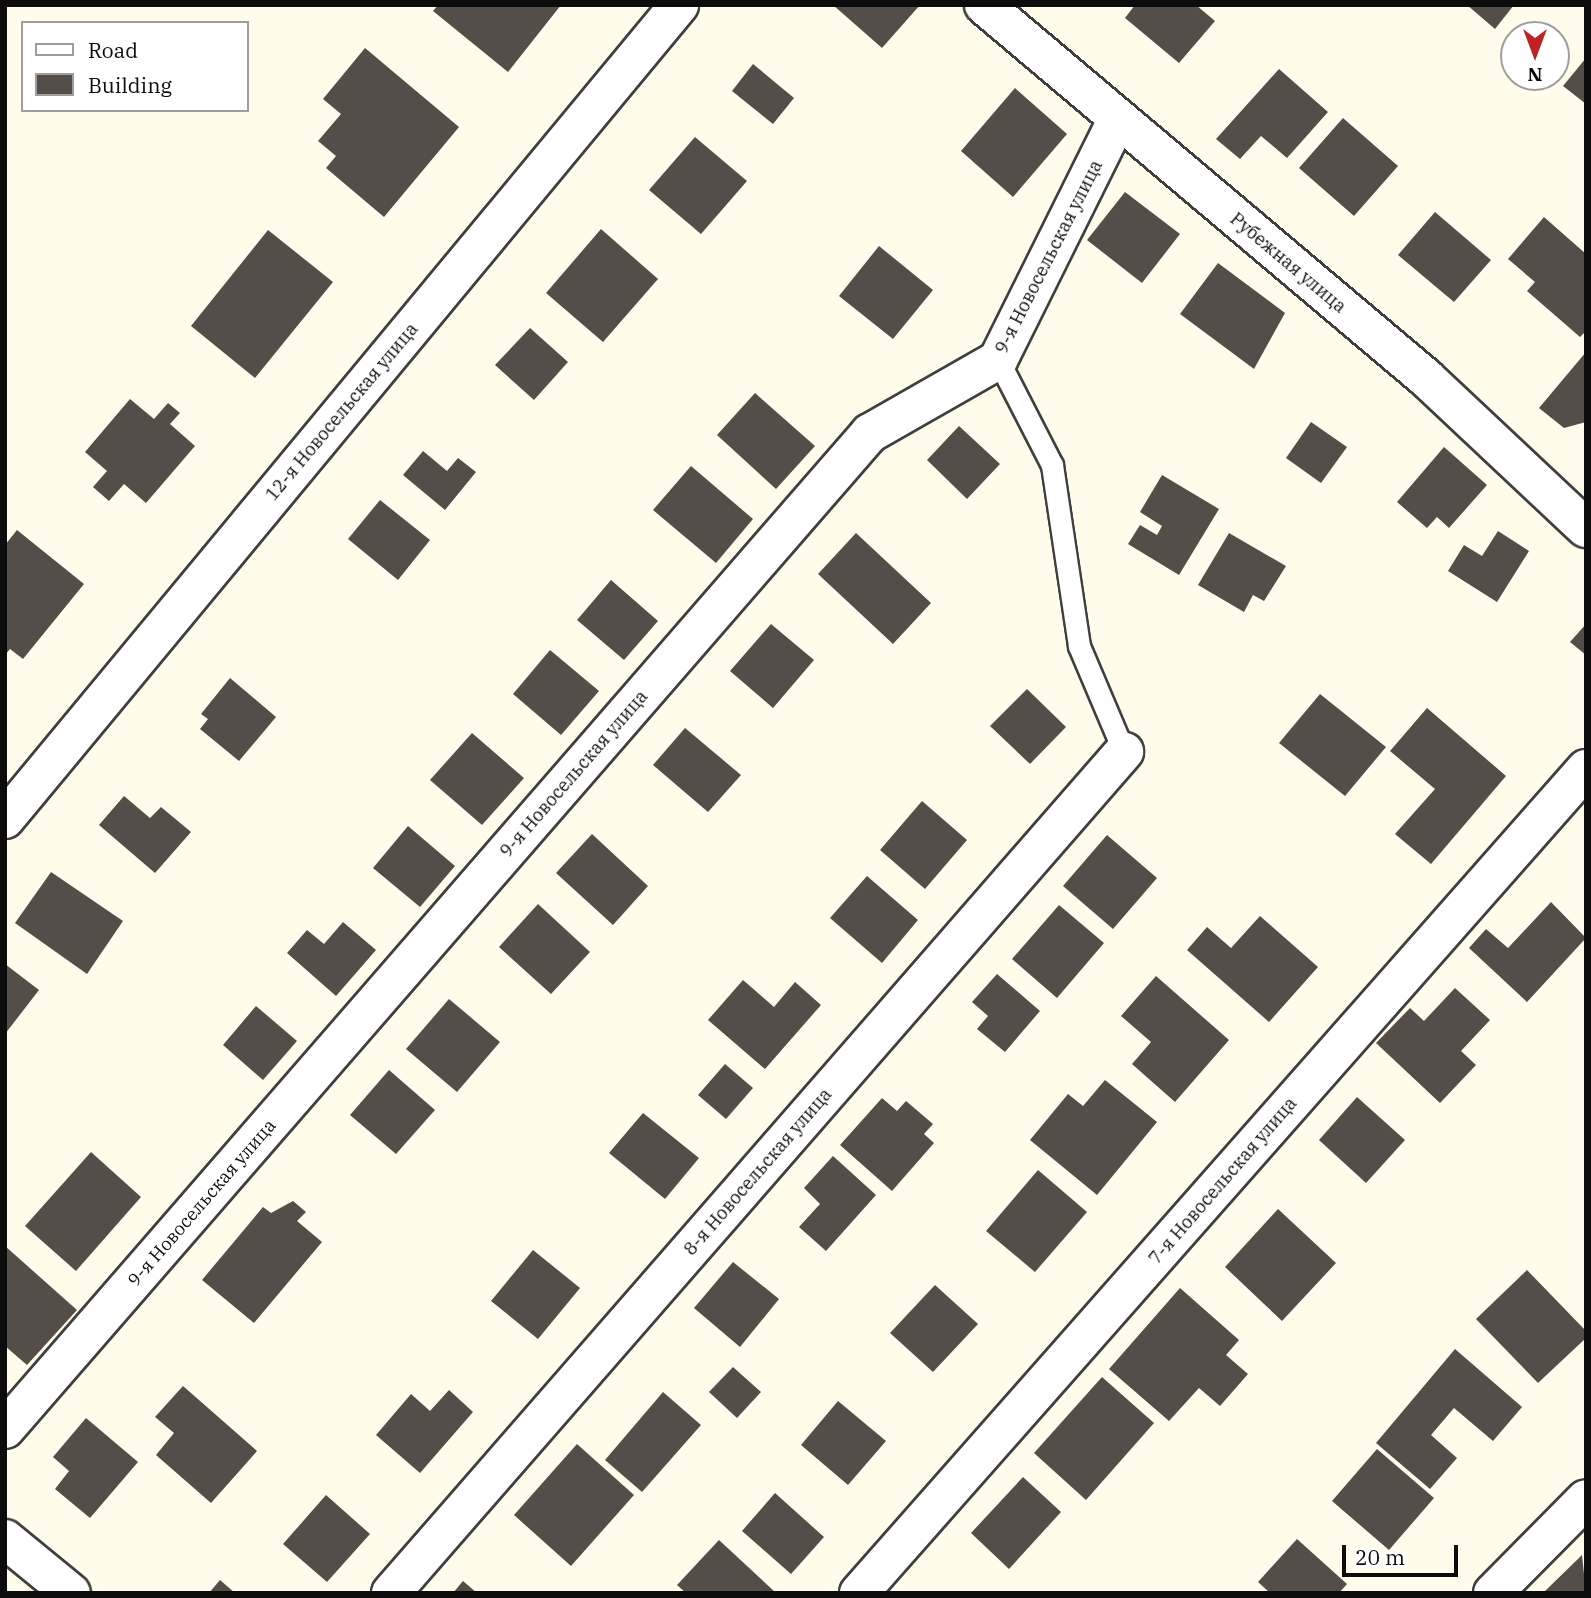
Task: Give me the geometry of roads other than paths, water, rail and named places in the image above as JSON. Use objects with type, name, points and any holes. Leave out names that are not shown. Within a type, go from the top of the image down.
[{"type":"street","name":"12-я Новосельская улица","points":[[5,819],[679,5]]},
{"type":"street","name":"Рубежная улица","points":[[984,5],[1426,378],[1586,528]]},
{"type":"street","name":"9-я Новосельская улица","points":[[5,1429],[870,433],[998,360],[1118,120]]},
{"type":"street","name":"8-я Новосельская улица","points":[[391,1593],[1124,752]]},
{"type":"street","name":"7-я Новосельская улица","points":[[859,1593],[1586,769]]},
{"type":"street","points":[[1493,1593],[1586,1499]]},
{"type":"street","points":[[5,1539],[71,1593]]},
{"type":"lane","points":[[998,360],[1052,466],[1079,646],[1124,752]]}]
